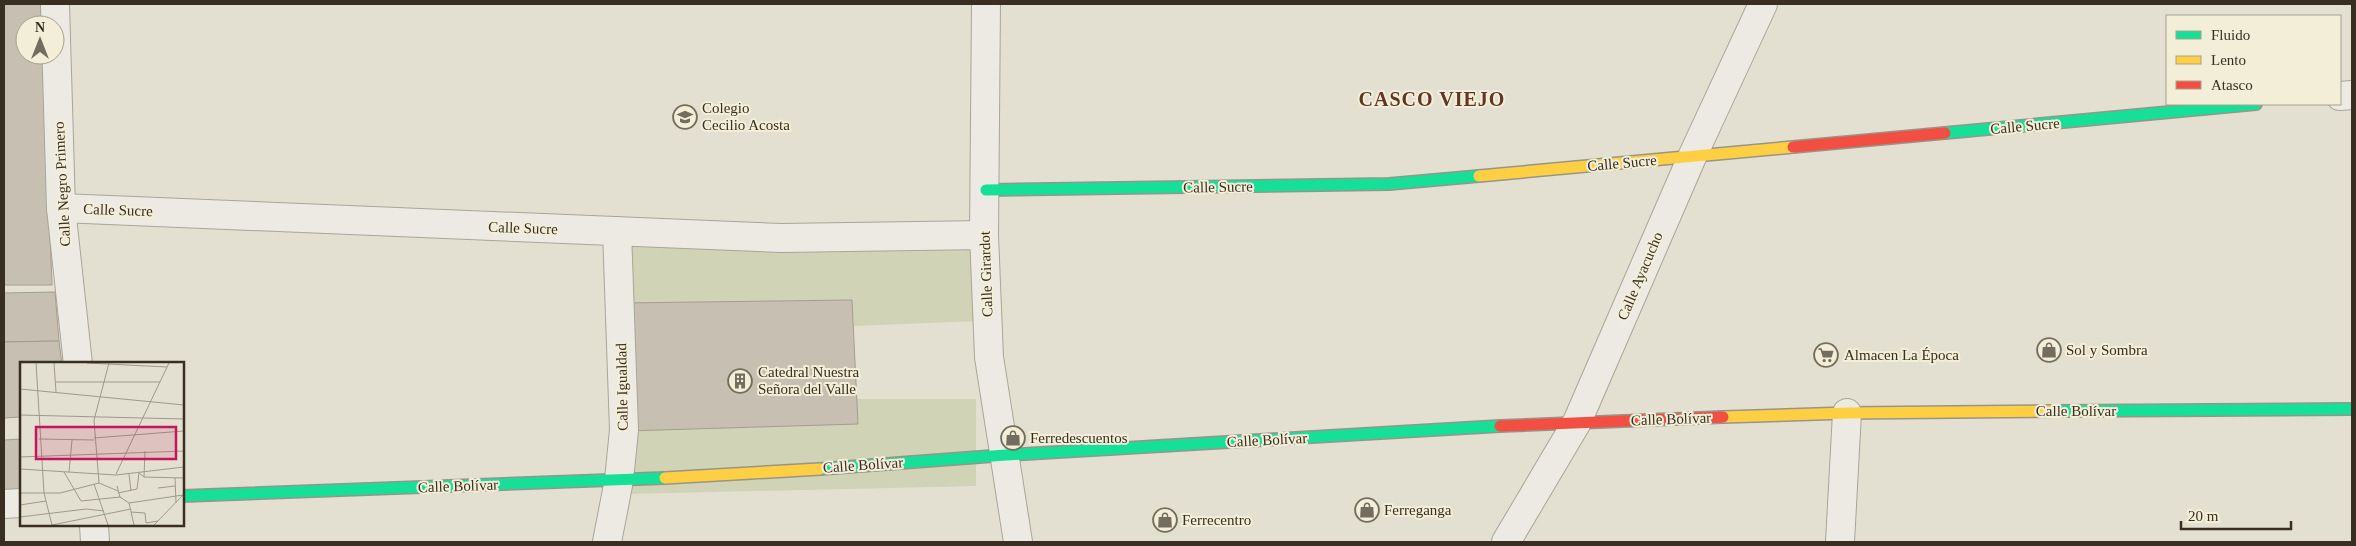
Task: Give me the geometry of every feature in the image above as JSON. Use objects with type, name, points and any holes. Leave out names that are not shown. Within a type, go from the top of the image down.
[{"type":"street","name":"Calle Negro Primero","points":[[55,4],[61,208],[78,362]]},
{"type":"street","name":"Calle Girardot","points":[[986,4],[986,190],[984,235],[989,357],[1006,455],[1018,542]]},
{"type":"street","name":"Calle Ayacucho","points":[[1506,542],[1577,422],[1692,157],[1762,4]]},
{"type":"street","name":"Calle Sucre","points":[[986,190],[1389,184],[2245,105]]},
{"type":"street","name":"Calle Sucre","points":[[61,208],[781,238],[984,235]]},
{"type":"street","name":"Calle Igualdad","points":[[607,542],[619,480],[624,430],[617,231]]},
{"type":"street","name":"Calle Bolívar","points":[[184,496],[744,475],[1006,455],[1577,422],[1847,413],[2352,409]]},
{"type":"street","points":[[1840,542],[1847,413]]},
{"type":"street","points":[[4,504],[20,503]]},
{"type":"street","points":[[94,526],[95,542]]},
{"type":"green space","points":[[618,232],[978,248],[978,321],[854,326],[852,300],[621,303]]},
{"type":"green space","points":[[857,399],[976,399],[976,486],[628,494],[626,431]]},
{"type":"building","points":[[4,4],[41,4],[41,15],[15,15],[15,65],[43,65],[52,285],[4,285]]},
{"type":"building","points":[[55,292],[59,341],[4,342],[4,293]]},
{"type":"building","name":"Catedral Nuestra Señora del Valle","points":[[852,300],[858,424],[626,431],[621,303]]},
{"type":"building","points":[[59,341],[62,362],[20,362],[20,417],[4,418],[4,342]]},
{"type":"building","points":[[20,439],[20,490],[4,490],[4,440]]},
{"type":"traffic: fast","points":[[1945,133],[2245,105]]},
{"type":"traffic: fast","points":[[986,190],[1389,184],[1479,176]]},
{"type":"traffic: fast","points":[[2055,411],[2352,409]]},
{"type":"traffic: fast","points":[[820,469],[1006,455],[1500,426]]},
{"type":"traffic: fast","points":[[184,496],[665,478]]},
{"type":"traffic: slow","points":[[1479,176],[1793,147]]},
{"type":"traffic: slow","points":[[1723,417],[1847,413],[2055,411]]},
{"type":"traffic: slow","points":[[665,478],[820,469]]},
{"type":"traffic: jam","points":[[1793,147],[1945,133]]},
{"type":"traffic: jam","points":[[1500,426],[1723,417]]},
{"type":"place","name":"Colegio Cecilio Acosta","points":[[685,117]]},
{"type":"place","name":"Sol y Sombra","points":[[2049,350]]},
{"type":"place","name":"Almacen La Época","points":[[1826,355]]},
{"type":"place","name":"Catedral Nuestra Señora del Valle","points":[[740,381]]},
{"type":"place","name":"Ferredescuentos","points":[[1013,438]]},
{"type":"place","name":"Ferreganga","points":[[1367,510]]},
{"type":"place","name":"Ferrecentro","points":[[1165,520]]},
{"type":"district","name":"CASCO VIEJO","points":[[1432,99]]}]
